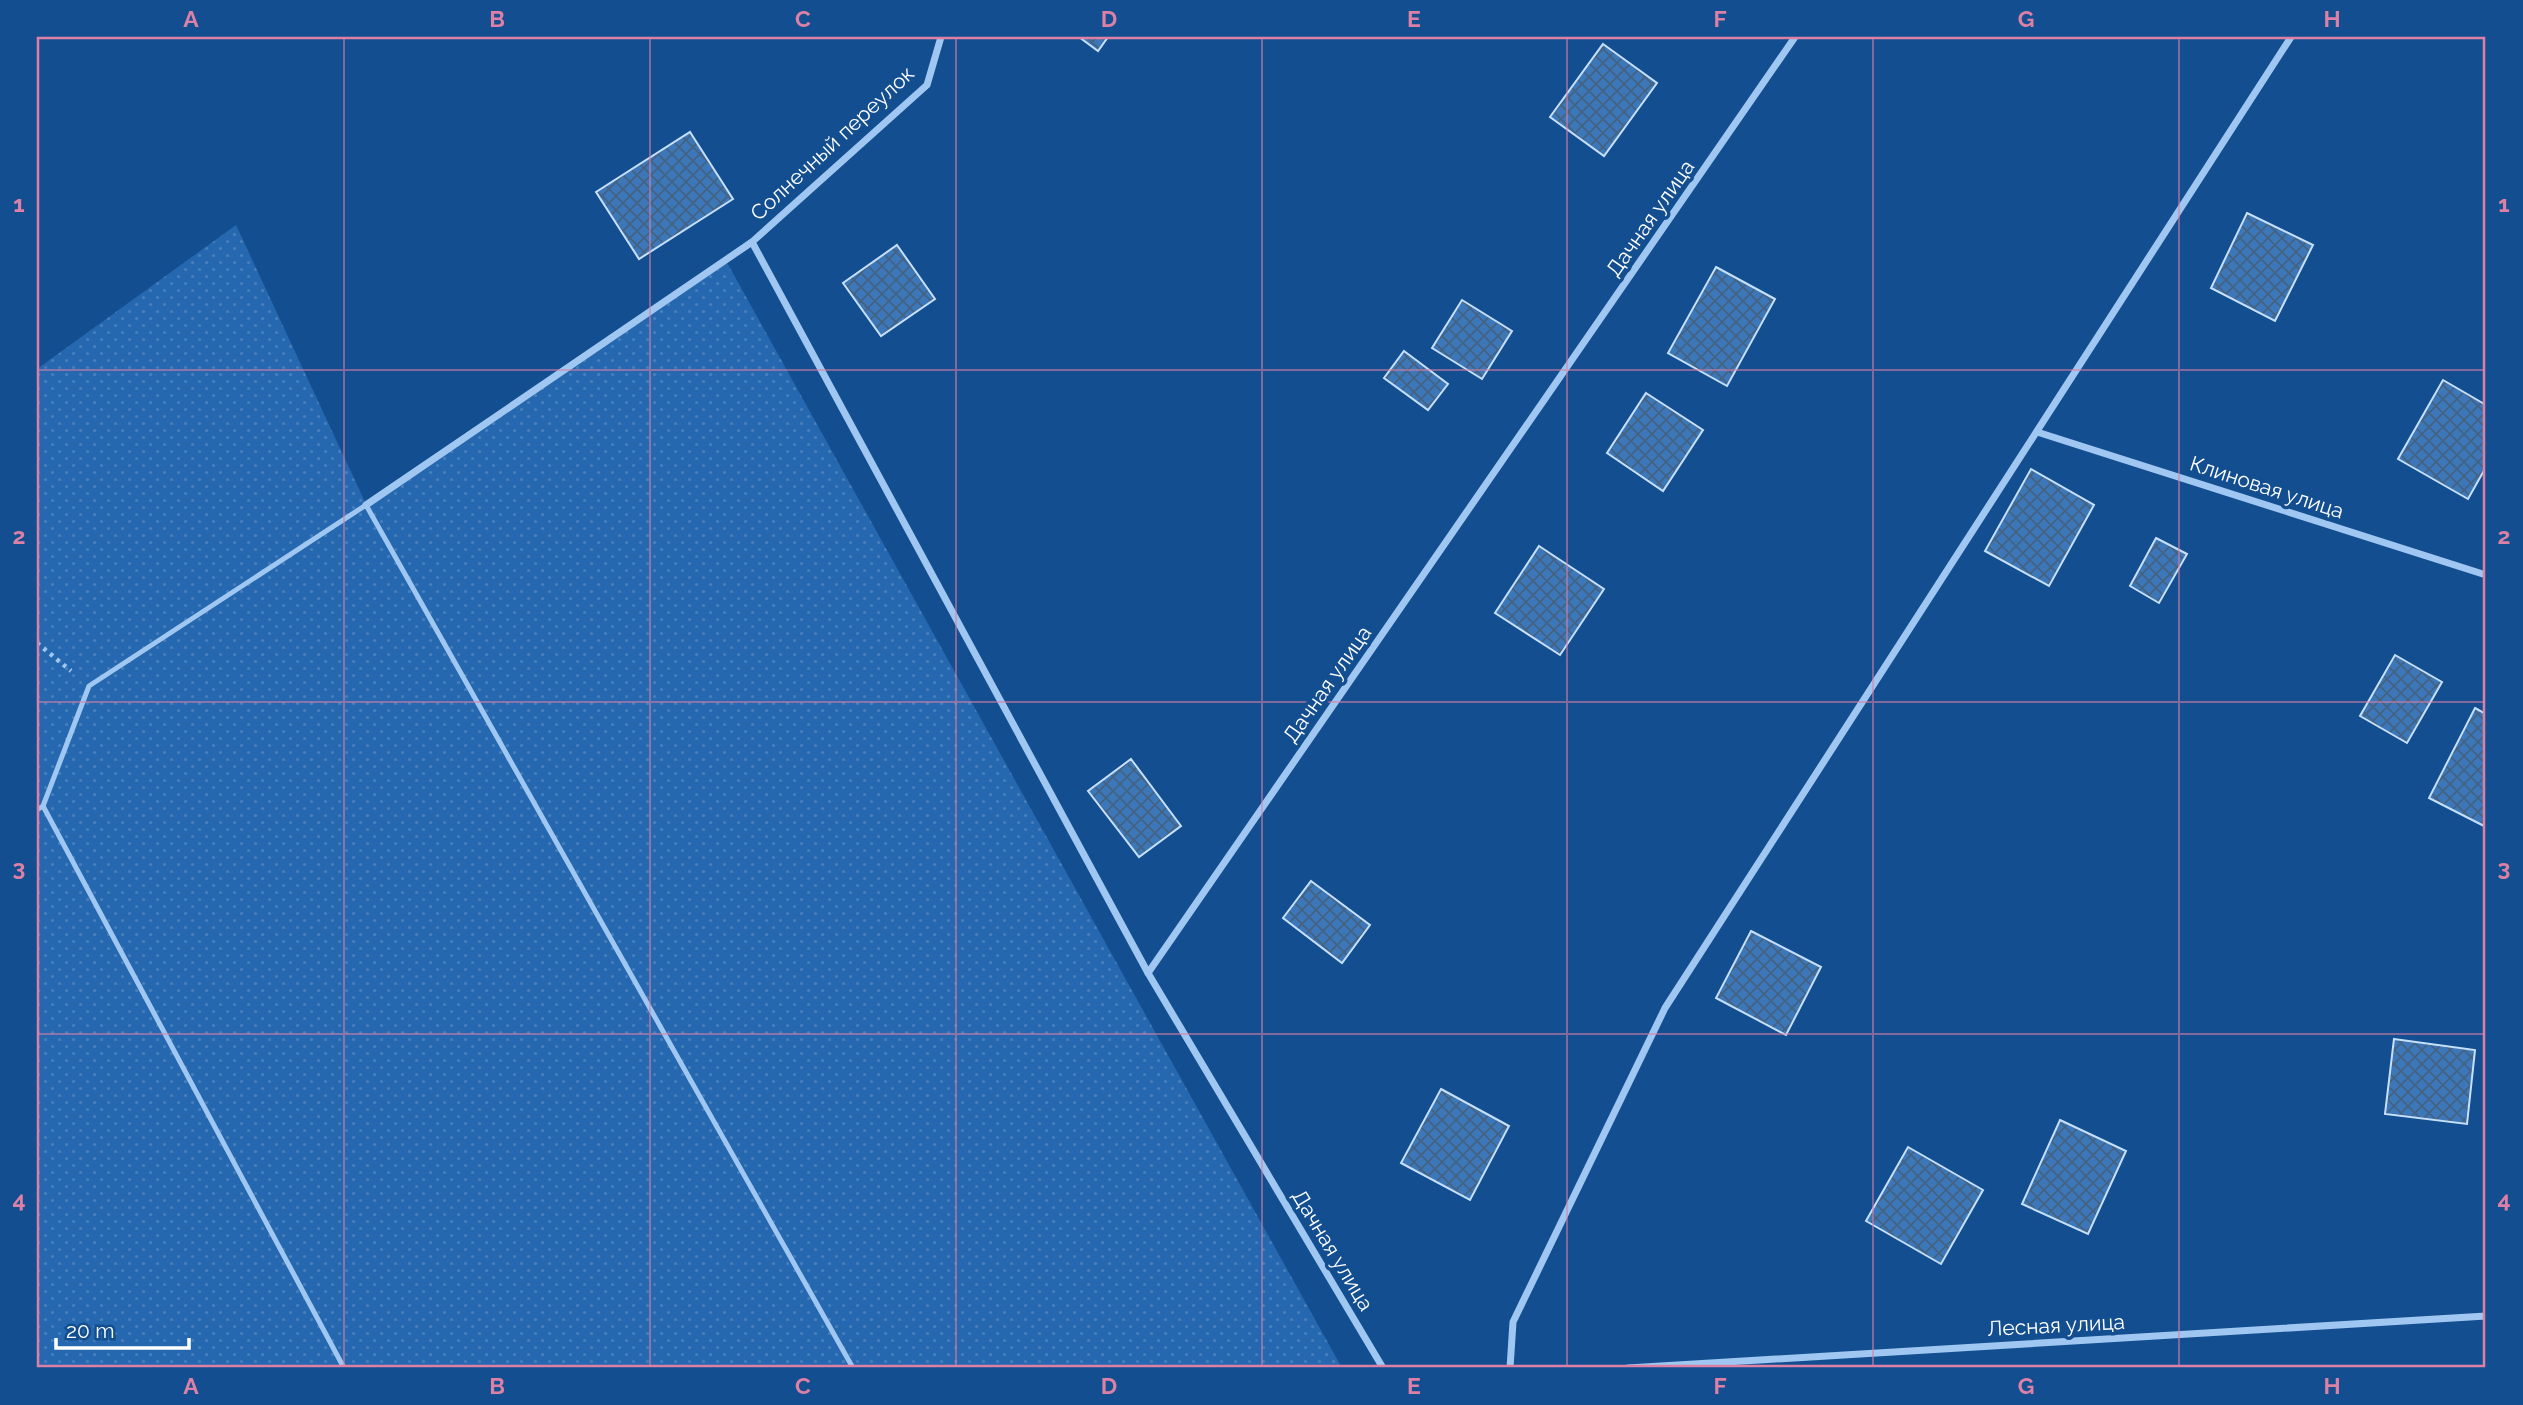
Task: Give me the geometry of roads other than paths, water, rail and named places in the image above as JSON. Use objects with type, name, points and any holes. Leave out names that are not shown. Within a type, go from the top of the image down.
[{"type":"street","name":"Солнечный переулок","points":[[366,505],[752,242],[927,85],[941,37]]},
{"type":"street","name":"Дачная улица","points":[[1383,1368],[1148,973],[1796,37]]},
{"type":"street","points":[[1510,1368],[1513,1322],[1665,1008],[2291,37]]},
{"type":"street","points":[[752,242],[1148,973]]},
{"type":"street","name":"Клиновая улица","points":[[2037,432],[2486,575]]},
{"type":"street","name":"Лесная улица","points":[[1628,1368],[2486,1317]]},
{"type":"lane","points":[[37,810],[43,806],[89,685],[366,505],[853,1368]]},
{"type":"lane","points":[[43,806],[344,1368]]}]
